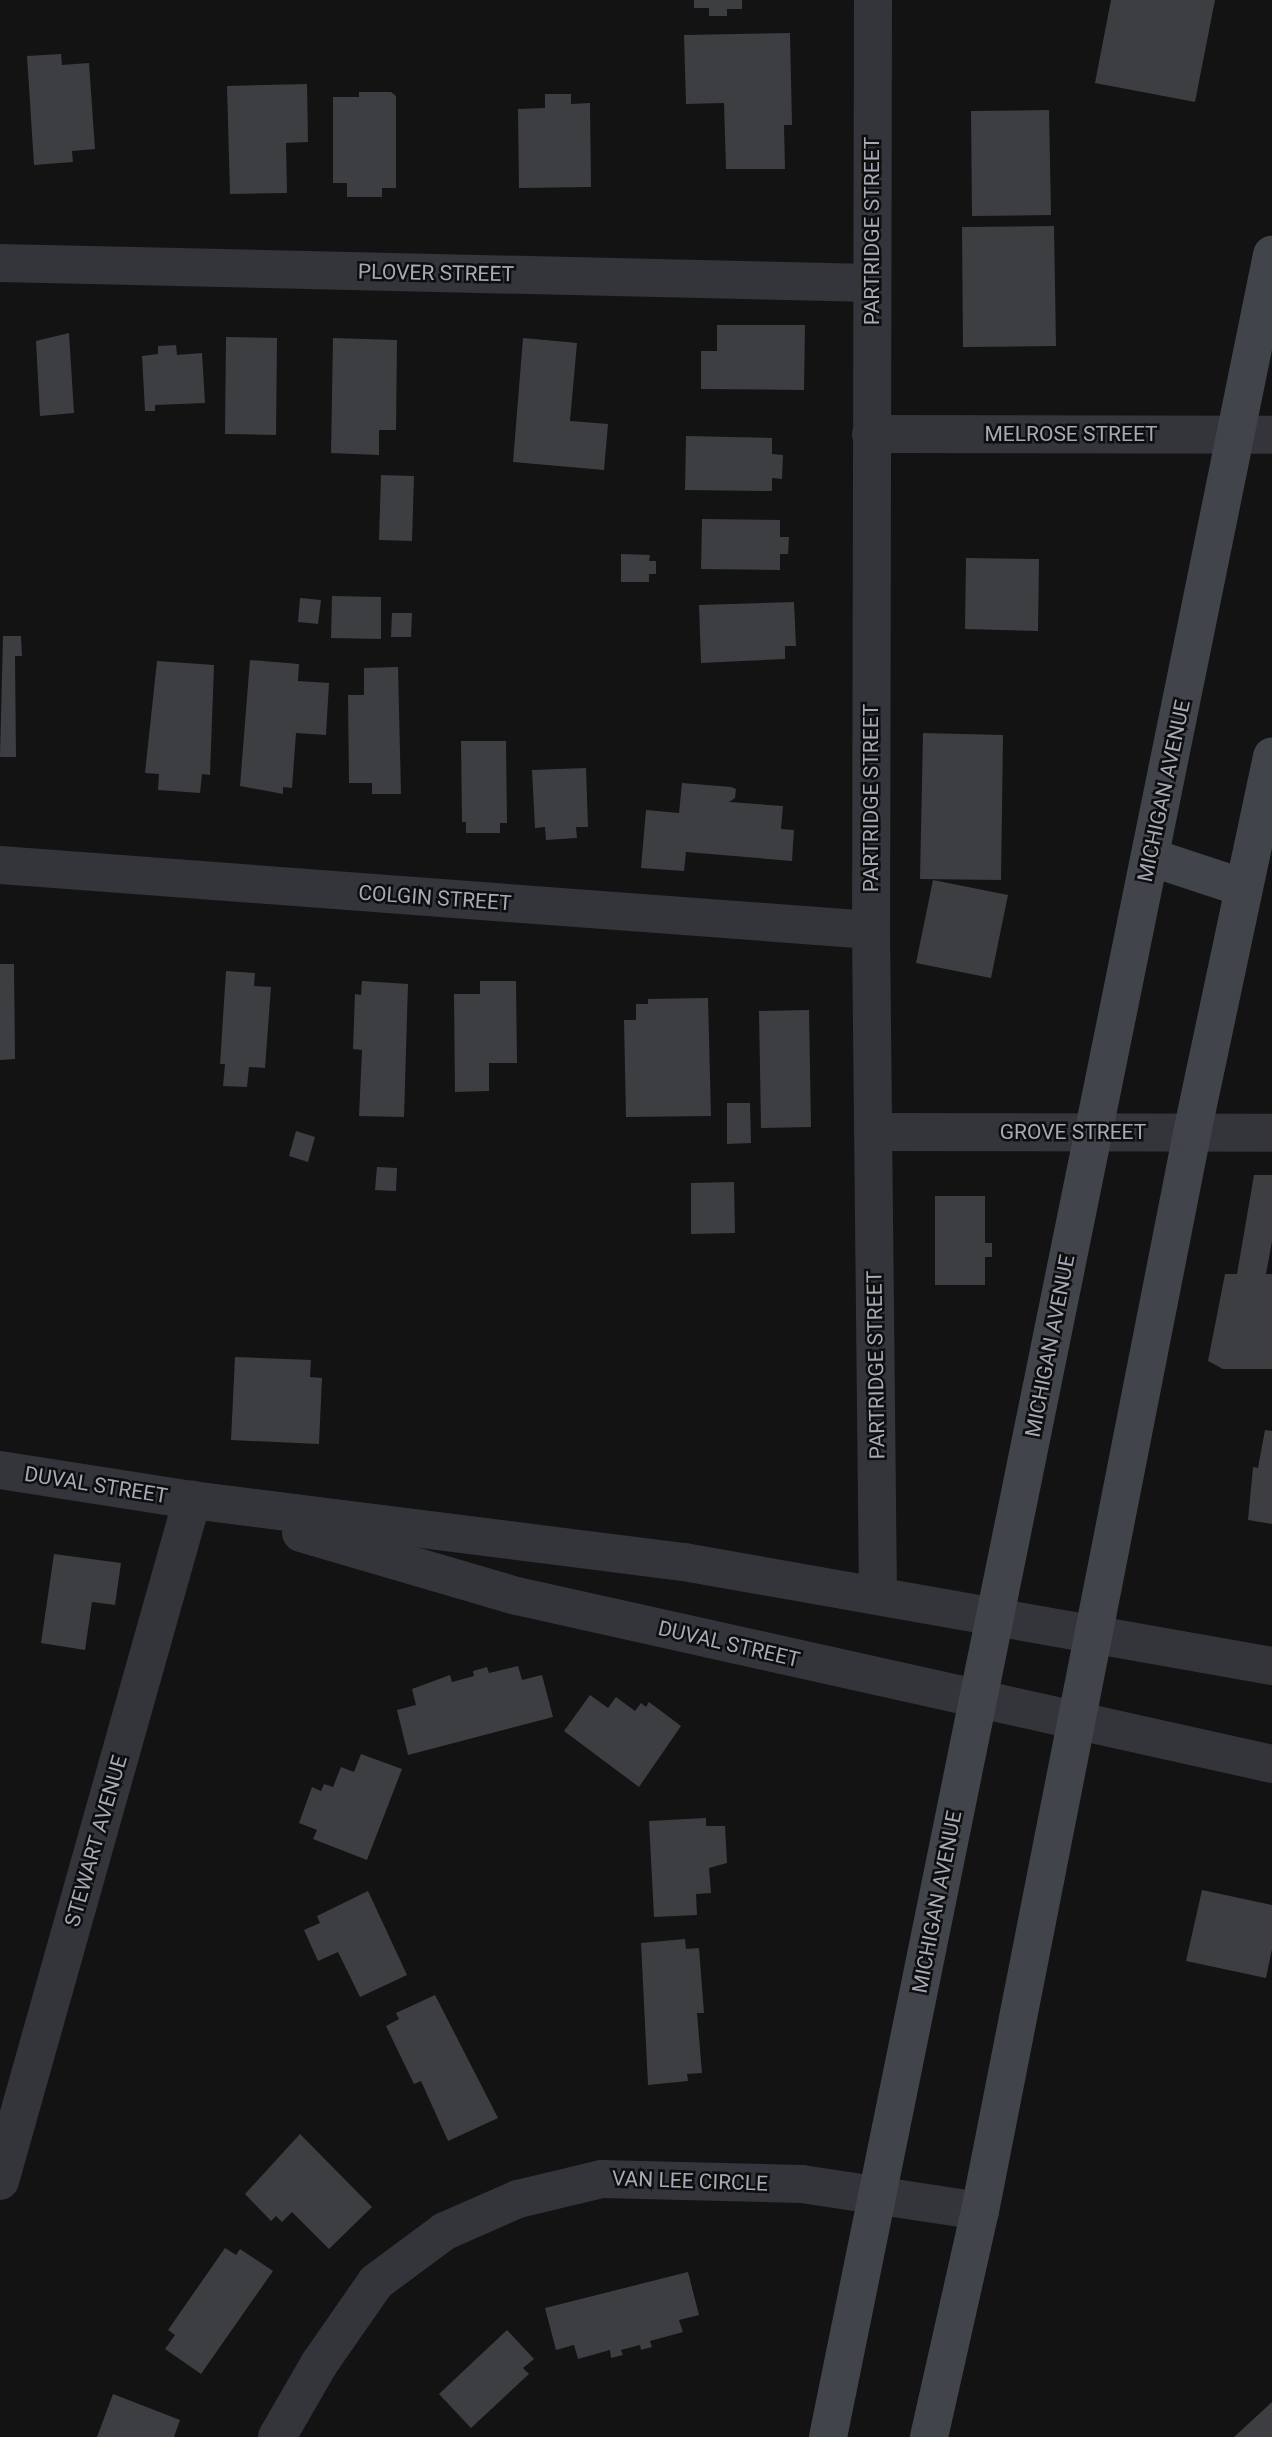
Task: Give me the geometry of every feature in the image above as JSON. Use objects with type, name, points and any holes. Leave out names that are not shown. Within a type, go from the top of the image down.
[{"type":"main road","name":"MICHIGAN AVENUE","points":[[828,2437],[1150,857],[1255,434],[1272,256]]},
{"type":"main road","points":[[929,2437],[979,2211],[1078,1723],[1192,1133],[1272,756]]},
{"type":"main road","points":[[1150,857],[1244,888]]},
{"type":"street","name":"PARTRIDGE STREET","points":[[873,0],[871,930],[878,1596]]},
{"type":"street","name":"PLOVER STREET","points":[[0,263],[872,284]]},
{"type":"street","name":"MELROSE STREET","points":[[871,434],[1255,434]]},
{"type":"street","name":"COLGIN STREET","points":[[0,865],[871,930]]},
{"type":"street","name":"GROVE STREET","points":[[873,1132],[1272,1133]]},
{"type":"street","name":"DUVAL STREET","points":[[0,1470],[192,1500],[684,1562],[1095,1634],[1266,1657]]},
{"type":"street","name":"DUVAL STREET","points":[[192,1500],[517,1596],[978,1701],[1272,1764]]},
{"type":"street","name":"STEWART AVENUE","points":[[0,2181],[5,2144],[192,1500]]},
{"type":"street","name":"VAN LEE CIRCLE","points":[[277,2437],[319,2364],[376,2282],[446,2231],[519,2199],[601,2179],[802,2184],[979,2211]]},
{"type":"building","points":[[694,0],[742,0],[742,9],[727,9],[727,16],[709,16],[709,8],[694,8]]},
{"type":"building","points":[[1111,0],[1215,0],[1195,102],[1095,83]]},
{"type":"building","points":[[790,33],[792,125],[784,125],[785,169],[726,169],[724,103],[686,104],[684,35]]},
{"type":"building","points":[[61,54],[62,65],[89,63],[95,149],[72,151],[73,162],[34,165],[27,56]]},
{"type":"building","points":[[307,84],[308,142],[286,143],[287,193],[230,194],[227,86]]},
{"type":"building","points":[[359,92],[391,92],[396,96],[396,188],[382,188],[382,197],[347,197],[347,183],[333,183],[333,97],[359,97]]},
{"type":"building","points":[[545,94],[571,94],[571,104],[590,103],[591,187],[519,188],[518,109],[545,108]]},
{"type":"building","points":[[1049,110],[1051,215],[972,216],[971,111]]},
{"type":"building","points":[[1054,226],[1056,346],[963,347],[962,227]]},
{"type":"building","points":[[717,325],[805,325],[804,390],[701,389],[701,351],[717,351]]},
{"type":"building","points":[[69,333],[74,413],[40,416],[36,341]]},
{"type":"building","points":[[226,337],[277,338],[276,435],[225,434]]},
{"type":"building","points":[[333,338],[397,340],[396,430],[379,430],[379,455],[331,453]]},
{"type":"building","points":[[523,338],[577,343],[570,421],[608,424],[604,470],[513,462]]},
{"type":"building","points":[[176,345],[177,355],[202,353],[205,403],[155,405],[155,411],[145,411],[142,356],[158,354],[158,346]]},
{"type":"building","points":[[686,436],[772,438],[772,454],[783,455],[782,479],[772,478],[772,491],[685,490]]},
{"type":"building","points":[[381,475],[414,476],[412,541],[379,540]]},
{"type":"building","points":[[702,519],[780,520],[780,537],[789,537],[788,554],[780,554],[780,570],[701,569]]},
{"type":"building","points":[[621,554],[650,555],[649,561],[656,561],[656,574],[649,574],[649,582],[621,582]]},
{"type":"building","points":[[966,558],[1039,559],[1038,631],[965,629]]},
{"type":"building","points":[[332,596],[381,597],[381,639],[331,638]]},
{"type":"building","points":[[300,598],[321,600],[318,624],[298,622]]},
{"type":"building","points":[[794,602],[796,646],[785,646],[785,659],[701,663],[699,605]]},
{"type":"building","points":[[392,613],[412,613],[411,637],[391,637]]},
{"type":"building","points":[[3,636],[21,636],[22,656],[15,656],[16,757],[0,757]]},
{"type":"building","points":[[250,660],[299,664],[298,681],[329,683],[326,735],[296,733],[292,788],[283,787],[283,794],[240,786]]},
{"type":"building","points":[[157,661],[214,665],[210,775],[202,774],[200,793],[158,790],[159,774],[145,773]]},
{"type":"building","points":[[398,667],[401,794],[372,794],[372,783],[349,783],[348,695],[364,695],[364,668]]},
{"type":"building","points":[[923,733],[1003,735],[1001,880],[920,879]]},
{"type":"building","points":[[461,741],[506,741],[507,823],[500,823],[500,833],[466,833],[466,822],[462,822]]},
{"type":"building","points":[[586,768],[588,827],[576,827],[577,838],[546,840],[545,827],[535,828],[532,770]]},
{"type":"building","points":[[682,783],[736,789],[735,798],[729,802],[783,806],[781,829],[794,830],[792,861],[686,852],[684,871],[641,868],[646,810],[679,813]]},
{"type":"building","points":[[933,880],[1008,895],[991,978],[916,963]]},
{"type":"building","points":[[0,964],[14,964],[15,1059],[0,1060]]},
{"type":"building","points":[[226,971],[255,973],[254,986],[271,987],[265,1068],[249,1067],[247,1087],[223,1086],[225,1064],[220,1064]]},
{"type":"building","points":[[362,981],[408,984],[404,1117],[359,1116],[362,1050],[353,1049],[355,994],[361,995]]},
{"type":"building","points":[[480,981],[516,981],[517,1063],[489,1063],[489,1091],[455,1092],[454,994],[480,994]]},
{"type":"building","points":[[708,998],[711,1116],[626,1117],[624,1020],[636,1020],[636,1004],[648,1004],[648,999]]},
{"type":"building","points":[[809,1010],[811,1127],[761,1128],[759,1011]]},
{"type":"building","points":[[727,1103],[750,1103],[751,1143],[727,1144]]},
{"type":"building","points":[[296,1131],[315,1137],[308,1162],[289,1156]]},
{"type":"building","points":[[377,1167],[397,1168],[396,1191],[375,1190]]},
{"type":"building","points":[[1254,1175],[1272,1175],[1272,1241],[1266,1274],[1272,1274],[1272,1369],[1223,1369],[1208,1361],[1225,1274],[1237,1274]]},
{"type":"building","points":[[734,1182],[735,1233],[691,1234],[691,1183]]},
{"type":"building","points":[[935,1196],[985,1196],[985,1243],[992,1243],[992,1257],[985,1257],[985,1285],[935,1285]]},
{"type":"building","points":[[235,1357],[311,1360],[310,1377],[322,1378],[319,1444],[231,1440]]},
{"type":"building","points":[[1265,1430],[1272,1431],[1272,1524],[1248,1520],[1253,1467],[1258,1468]]},
{"type":"building","points":[[54,1554],[121,1563],[115,1605],[92,1602],[85,1650],[41,1643]]},
{"type":"building","points":[[518,1666],[522,1680],[542,1675],[553,1717],[408,1755],[397,1710],[416,1705],[412,1689],[450,1675],[452,1682],[474,1676],[473,1671],[487,1667],[489,1673]]},
{"type":"building","points":[[590,1695],[608,1708],[616,1697],[635,1711],[641,1703],[646,1707],[649,1702],[681,1726],[639,1787],[564,1731]]},
{"type":"building","points":[[361,1754],[402,1769],[367,1860],[313,1839],[317,1830],[299,1823],[312,1787],[321,1791],[324,1784],[333,1787],[341,1767],[354,1772]]},
{"type":"building","points":[[706,1818],[706,1826],[725,1826],[727,1863],[709,1868],[711,1893],[696,1894],[697,1915],[654,1917],[649,1821]]},
{"type":"building","points":[[1202,1890],[1272,1905],[1272,1949],[1266,1978],[1186,1961]]},
{"type":"building","points":[[368,1891],[407,1975],[360,1997],[338,1952],[318,1961],[304,1930],[320,1923],[317,1916]]},
{"type":"building","points":[[685,1939],[686,1949],[699,1948],[704,2013],[697,2013],[702,2073],[687,2074],[688,2081],[648,2085],[641,1943]]},
{"type":"building","points":[[435,1995],[498,2118],[448,2141],[421,2081],[414,2084],[386,2026],[399,2019],[396,2013]]},
{"type":"building","points":[[300,2134],[372,2207],[329,2249],[292,2212],[282,2222],[276,2216],[271,2221],[245,2194]]},
{"type":"building","points":[[225,2248],[236,2255],[240,2249],[273,2271],[201,2374],[165,2349],[175,2335],[168,2330]]},
{"type":"building","points":[[688,2272],[699,2315],[679,2320],[683,2332],[650,2341],[652,2347],[641,2350],[640,2345],[621,2350],[623,2355],[611,2358],[610,2350],[578,2359],[574,2345],[556,2350],[545,2308]]},
{"type":"building","points":[[507,2330],[534,2359],[523,2368],[529,2374],[471,2428],[439,2394]]},
{"type":"building","points":[[113,2394],[180,2420],[174,2437],[97,2437]]},
{"type":"building","points":[[1272,2402],[1272,2437],[1234,2437]]}]
